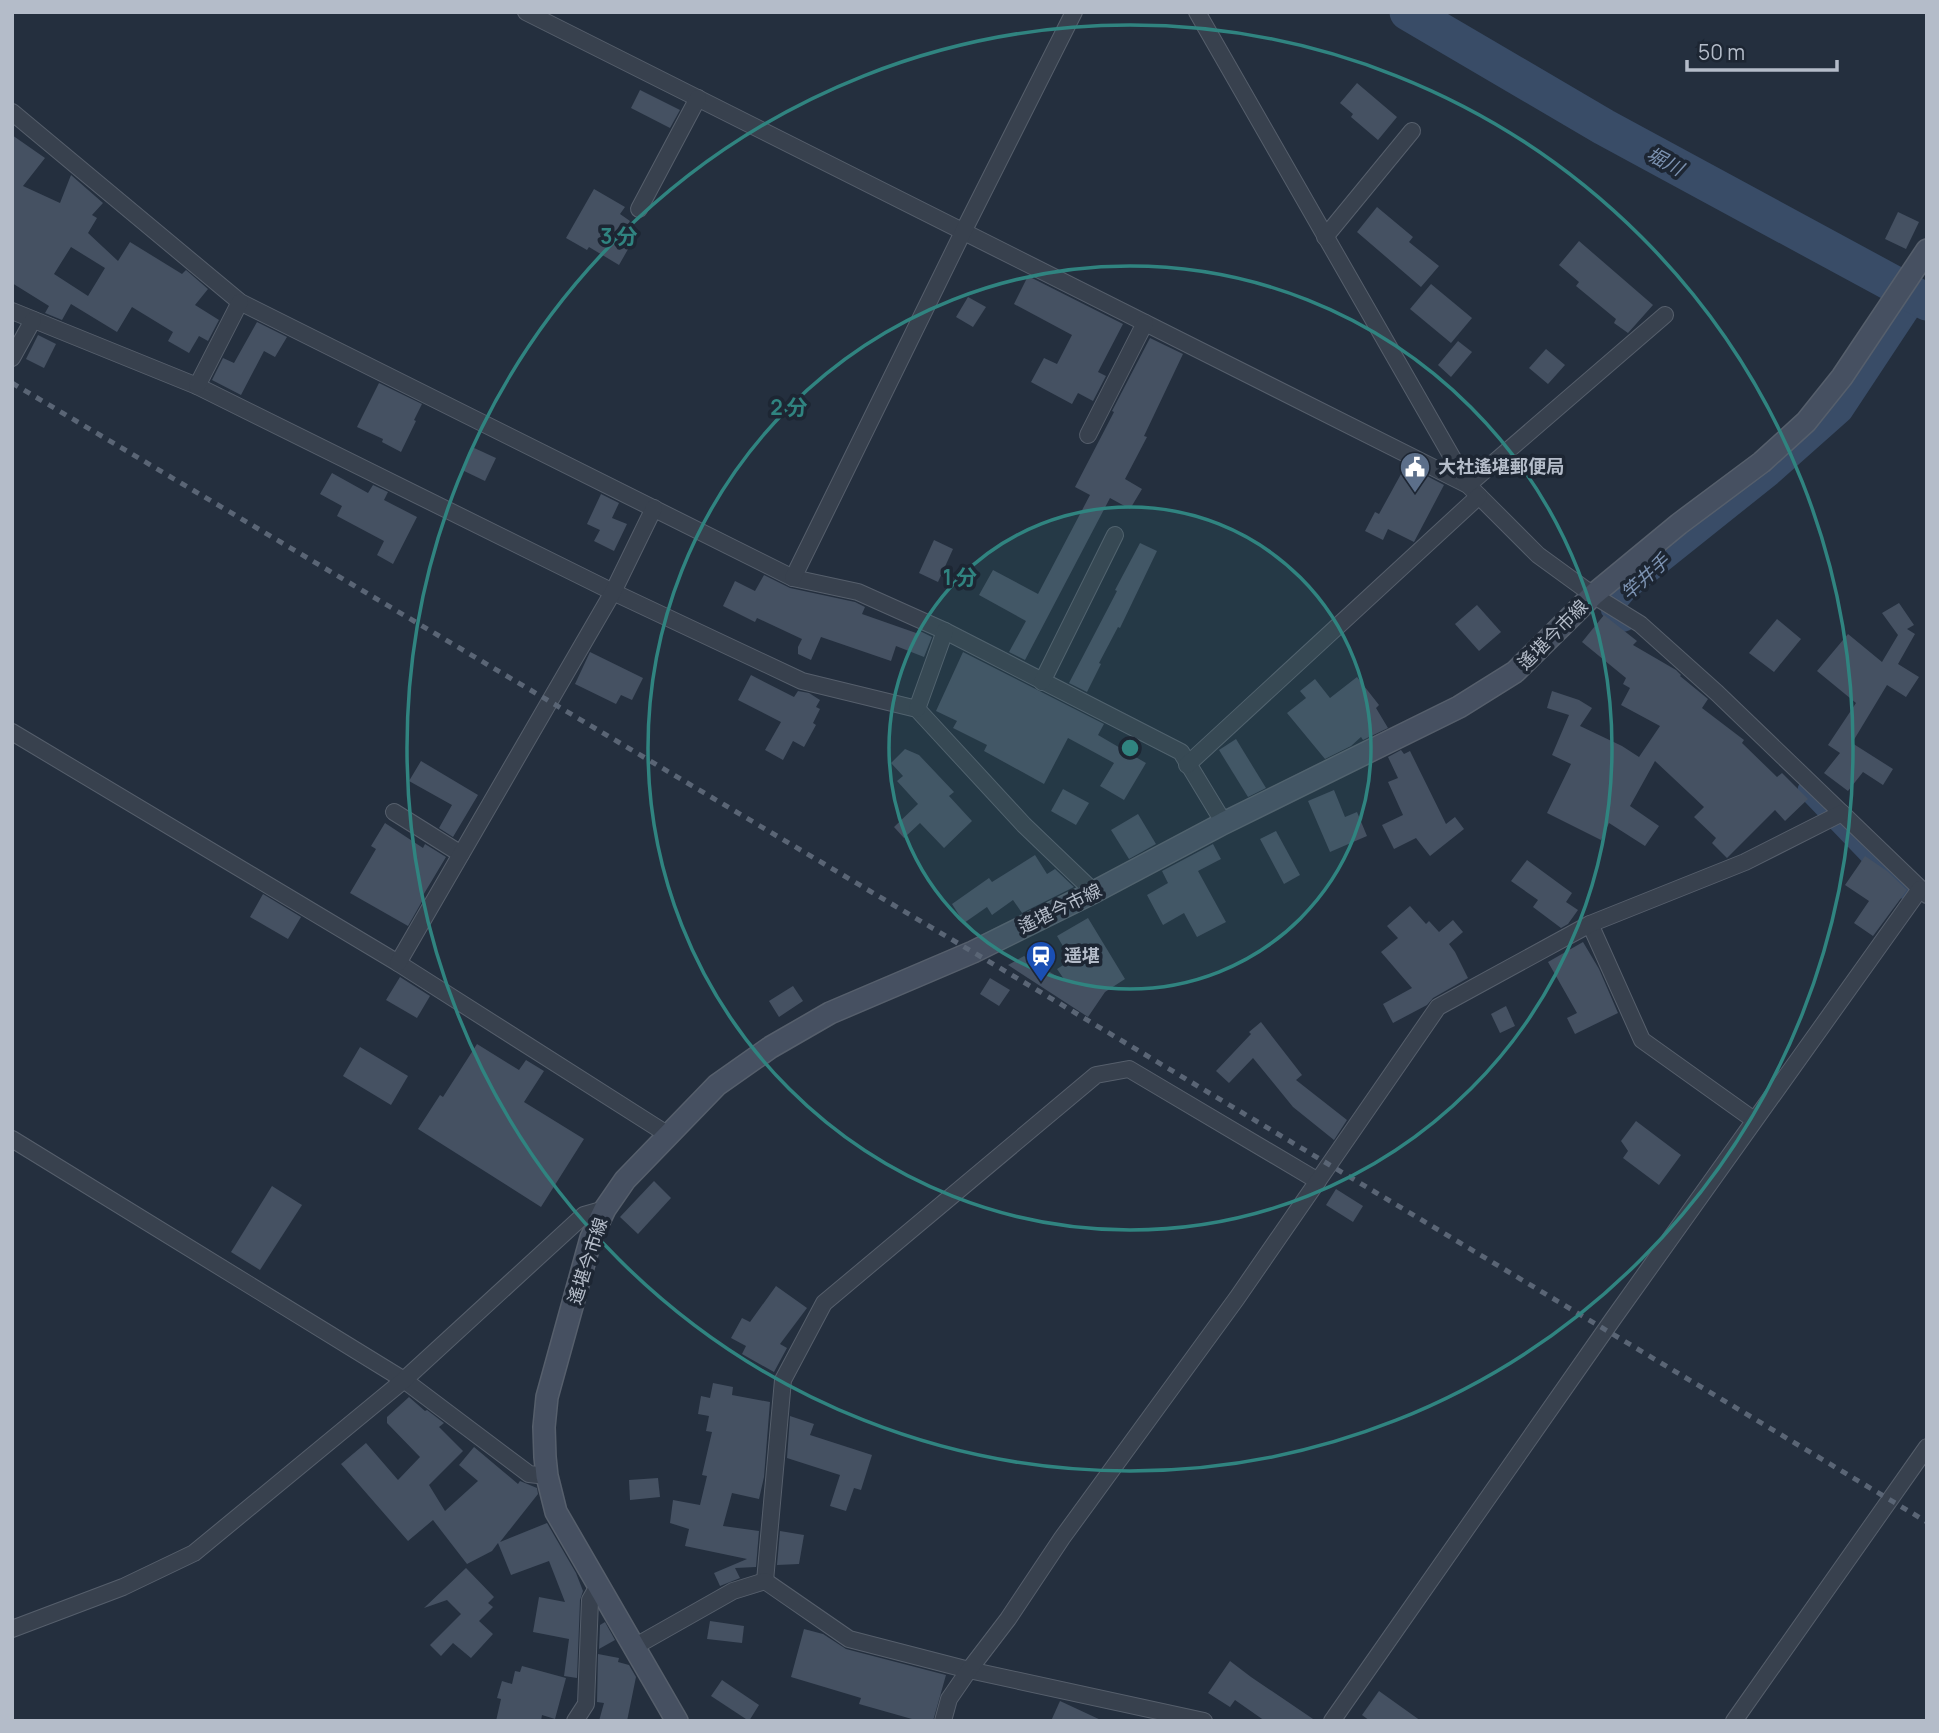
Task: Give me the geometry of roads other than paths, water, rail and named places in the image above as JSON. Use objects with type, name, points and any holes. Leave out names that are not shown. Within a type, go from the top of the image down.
[{"type":"main road","name":"遙堪今市線","points":[[677,1721],[556,1512],[547,1476],[544,1427],[547,1397],[592,1238],[605,1209],[625,1180],[718,1085],[771,1047],[830,1013],[973,952],[1094,892],[1224,823],[1459,707],[1516,672],[1593,595],[1679,524],[1762,462],[1806,422],[1842,377],[1922,256]]},
{"type":"street","points":[[526,12],[1473,490]]},
{"type":"street","points":[[793,578],[1074,12]]},
{"type":"street","points":[[1197,12],[1473,490],[1538,555],[1593,595],[1640,624],[1717,693],[1923,892],[1754,1120],[1332,1721]]},
{"type":"street","points":[[639,209],[698,98]]},
{"type":"street","points":[[12,112],[240,302],[793,578],[858,592],[945,631],[1181,752],[1224,823]]},
{"type":"street","points":[[1325,237],[1412,131]]},
{"type":"street","points":[[197,386],[240,302]]},
{"type":"street","points":[[12,311],[197,386],[613,592],[802,681],[917,709],[1024,825],[1094,892]]},
{"type":"street","points":[[1187,765],[1473,490],[1665,315]]},
{"type":"street","points":[[12,358],[33,320]]},
{"type":"street","points":[[1088,435],[1145,323]]},
{"type":"street","points":[[398,963],[613,592],[654,508]]},
{"type":"street","points":[[1042,682],[1115,534]]},
{"type":"street","points":[[917,709],[945,631]]},
{"type":"street","points":[[12,732],[398,963],[670,1136]]},
{"type":"street","points":[[394,812],[461,854]]},
{"type":"street","points":[[943,1721],[949,1699],[969,1670],[1237,1298],[1438,1007],[1590,924],[1745,862],[1842,814]]},
{"type":"street","points":[[1590,924],[1642,1040],[1754,1120]]},
{"type":"street","points":[[765,1581],[783,1380],[824,1303],[1096,1075],[1129,1069],[1318,1181]]},
{"type":"street","points":[[12,1139],[404,1380],[529,1474],[547,1476]]},
{"type":"street","points":[[12,1629],[123,1587],[194,1553],[404,1380],[584,1215],[605,1209]]},
{"type":"street","points":[[1734,1721],[1927,1447]]},
{"type":"street","points":[[634,1647],[733,1591],[765,1581]]},
{"type":"street","points":[[765,1581],[849,1639],[969,1670],[1204,1721]]},
{"type":"street","points":[[575,1721],[586,1704],[590,1601],[598,1586]]},
{"type":"waterway","name":"堀川","points":[[1408,12],[1604,127],[1927,302]]},
{"type":"waterway","name":"竿井手","points":[[1625,621],[1611,609],[1627,590],[1771,475],[1842,412],[1918,297]]},
{"type":"waterway","name":"竿井手","points":[[1808,790],[1902,888]]},
{"type":"railway","points":[[12,383],[1037,990],[1927,1522]]},
{"type":"place","name":"大社遙堪郵便局","points":[[1415,494]]},
{"type":"place","name":"遥堪","points":[[1041,983]]}]
